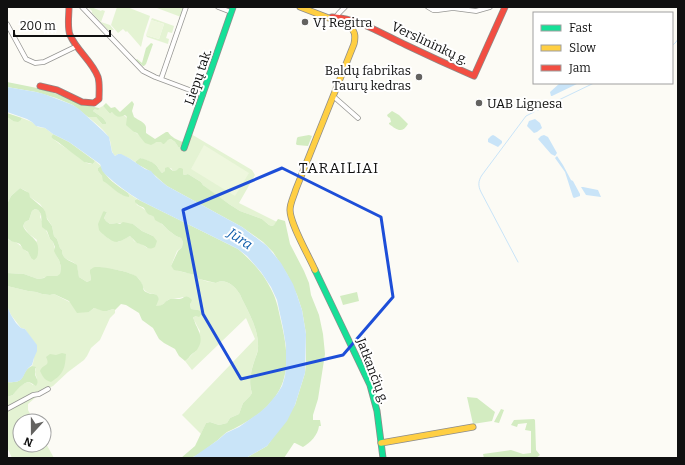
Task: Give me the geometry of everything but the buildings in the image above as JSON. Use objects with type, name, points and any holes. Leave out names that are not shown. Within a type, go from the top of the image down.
[{"type":"street","points":[[40,86],[57,90],[82,102],[94,103],[99,99],[96,72],[77,46],[68,28],[69,7]]},
{"type":"street","points":[[82,7],[139,67],[148,74],[203,95]]},
{"type":"street","points":[[161,79],[186,7]]},
{"type":"street","name":"Liepų tak.","points":[[184,148],[232,10],[218,7]]},
{"type":"street","points":[[300,7],[329,18]]},
{"type":"street","points":[[336,17],[345,7]]},
{"type":"street","points":[[428,7],[433,10],[453,8],[476,11],[490,7]]},
{"type":"street","name":"Verslininkų g.","points":[[329,18],[336,17],[353,20],[474,76],[505,7]]},
{"type":"street","name":"Jatkančių g.","points":[[329,18],[351,27],[355,33],[354,44],[296,189],[290,208],[291,217],[373,394],[377,411],[383,458]]},
{"type":"street","points":[[7,24],[26,59],[35,64],[44,62],[77,46]]},
{"type":"street","points":[[333,96],[358,118]]},
{"type":"street","points":[[7,410],[48,389]]},
{"type":"street","points":[[381,443],[473,427]]},
{"type":"highlighted area","points":[[282,168],[381,217],[393,297],[343,355],[241,379],[203,314],[183,210]]},
{"type":"green space","points":[[86,7],[105,11],[101,22],[110,25],[114,30],[108,30],[92,13],[92,11]]},
{"type":"green space","points":[[117,7],[127,7],[150,16],[141,47],[127,31],[126,32],[123,29],[118,33],[111,25]]},
{"type":"green space","points":[[157,7],[185,7],[181,17]]},
{"type":"green space","points":[[152,18],[174,26],[172,33],[168,32],[166,38],[169,39],[168,44],[147,37],[146,35],[159,39],[164,24],[151,20]]},
{"type":"green space","points":[[151,20],[164,24],[159,39],[146,35]]},
{"type":"green space","points":[[151,43],[153,44],[146,64],[143,66],[136,60],[137,59],[142,63],[146,48]]},
{"type":"green space","points":[[7,82],[42,89],[71,99],[80,104],[99,108],[98,110],[95,109],[93,111],[103,118],[106,124],[102,124],[96,117],[88,117],[73,105],[56,98],[36,92],[7,87]]},
{"type":"green space","points":[[132,101],[134,104],[132,111],[134,117],[144,124],[146,127],[146,133],[155,139],[168,132],[174,138],[183,142],[180,147],[179,148],[171,139],[164,144],[161,142],[156,142],[151,145],[145,143],[137,133],[126,125],[127,117],[125,115],[118,116],[112,112],[110,114],[103,106],[106,103],[111,108],[115,107],[120,112]]},
{"type":"green space","points":[[103,106],[110,114],[112,112],[125,116],[134,132],[141,137],[156,141],[171,139],[179,148],[183,142],[188,144],[191,134],[252,170],[255,175],[239,203],[277,222],[272,226],[262,219],[240,211],[188,174],[184,175],[177,170],[173,171],[171,168],[162,173],[152,162],[140,158],[135,162],[118,154],[115,156],[112,152],[110,140],[107,135],[88,117],[96,117],[102,124],[106,122],[93,111]]},
{"type":"green space","points":[[392,111],[399,115],[408,124],[404,129],[399,130],[389,124],[391,122],[387,115]]},
{"type":"green space","points":[[7,113],[22,118],[18,122],[13,121],[7,117]]},
{"type":"green space","points":[[7,117],[13,121],[21,120],[22,118],[32,122],[38,127],[45,128],[53,134],[51,137],[53,139],[84,162],[93,164],[95,161],[101,166],[98,168],[98,171],[106,182],[122,195],[129,195],[128,193],[137,199],[135,200],[137,205],[152,215],[176,236],[181,238],[183,242],[182,247],[177,251],[171,266],[178,271],[192,274],[199,279],[216,283],[222,281],[232,285],[240,295],[256,329],[258,348],[250,376],[252,393],[243,403],[239,414],[230,418],[227,423],[219,425],[210,422],[206,423],[201,434],[182,415],[255,339],[246,318],[192,370],[185,361],[196,351],[200,331],[193,319],[198,310],[191,309],[191,303],[183,297],[172,298],[162,305],[155,306],[159,299],[155,294],[146,292],[138,278],[127,272],[97,267],[90,273],[91,280],[87,282],[79,277],[75,264],[64,257],[57,239],[54,236],[52,226],[40,204],[30,197],[26,191],[20,188],[11,196],[7,204]],"holes":[[[104,211],[107,212],[104,218],[110,224],[133,224],[142,231],[153,236],[147,248],[134,241],[130,236],[118,242],[109,239],[103,234]]]},
{"type":"green space","points":[[53,134],[69,142],[95,161],[93,164],[84,162],[53,139],[51,137]]},
{"type":"green space","points":[[309,135],[312,136],[308,146],[296,144],[298,137]]},
{"type":"green space","points":[[204,145],[249,173],[235,196],[191,169]]},
{"type":"green space","points":[[140,158],[148,160],[157,166],[162,173],[165,171],[165,168],[168,167],[173,171],[179,168],[183,169],[184,175],[188,174],[240,211],[262,219],[269,225],[274,225],[278,219],[285,221],[290,244],[309,283],[311,295],[319,315],[325,354],[318,399],[313,415],[313,420],[320,420],[321,426],[319,426],[317,433],[313,438],[303,447],[294,443],[284,458],[246,458],[267,446],[295,405],[305,373],[306,334],[302,310],[287,274],[273,252],[263,242],[242,227],[167,186],[150,171],[135,162]]},
{"type":"green space","points":[[101,166],[109,178],[128,193],[129,197],[118,193],[103,181],[102,176],[98,171],[98,168]]},
{"type":"green space","points":[[20,188],[29,193],[30,197],[45,211],[47,219],[52,226],[54,236],[62,250],[63,256],[77,265],[79,277],[87,282],[91,280],[90,270],[93,268],[110,268],[136,276],[143,285],[145,291],[157,295],[159,299],[156,306],[163,305],[171,299],[180,299],[186,296],[190,298],[192,300],[190,305],[191,309],[202,312],[199,317],[196,316],[193,318],[200,337],[200,345],[197,350],[185,361],[179,356],[175,349],[159,339],[153,328],[142,320],[139,313],[126,305],[121,304],[115,310],[103,311],[94,308],[89,312],[77,313],[69,301],[54,294],[42,294],[7,286],[7,273],[24,274],[38,279],[47,276],[57,276],[60,274],[61,267],[54,251],[55,247],[53,242],[47,231],[42,227],[41,214],[38,210],[35,209],[32,211],[29,220],[25,222],[23,226],[38,247],[38,255],[34,260],[20,244],[8,239],[7,204],[11,196]]},
{"type":"green space","points":[[137,199],[238,249],[257,268],[268,283],[278,306],[286,346],[286,366],[285,376],[277,394],[261,412],[227,432],[202,452],[190,458],[181,458],[195,446],[206,423],[210,422],[219,425],[227,423],[230,418],[239,414],[243,403],[252,393],[250,376],[258,351],[256,329],[240,295],[232,285],[222,281],[216,283],[199,279],[195,275],[174,270],[171,266],[178,251],[182,247],[183,242],[181,238],[176,236],[155,220],[153,216],[148,214],[144,208],[135,202]]},
{"type":"green space","points":[[35,209],[41,214],[40,217],[50,239],[53,242],[61,267],[60,275],[38,279],[24,274],[7,273],[7,237],[9,240],[17,243],[23,248],[31,258],[37,240],[29,234],[23,226],[25,222],[29,220],[32,211]]},
{"type":"green space","points":[[104,211],[107,212],[104,218],[110,224],[120,224],[123,222],[133,224],[142,231],[153,236],[157,241],[155,247],[147,248],[137,243],[130,236],[117,242],[107,238],[99,230],[98,224]]},
{"type":"green space","points":[[7,286],[42,294],[54,294],[89,312],[94,308],[107,311],[113,309],[115,310],[115,313],[110,318],[100,340],[91,348],[84,360],[53,386],[43,391],[28,404],[30,413],[12,413],[12,453],[51,453],[54,458],[12,458],[7,447],[7,397],[13,395],[24,384],[29,382],[33,385],[37,379],[35,372],[36,368],[32,366],[34,358],[28,334],[25,329],[21,328],[11,315],[7,306]]},
{"type":"green space","points":[[357,292],[359,301],[343,305],[340,296]]},
{"type":"green space","points":[[62,353],[66,354],[63,370],[59,376],[51,382],[43,377],[40,371],[48,362],[46,357],[50,354],[56,355]]},
{"type":"green space","points":[[32,366],[36,367],[35,375],[38,382],[36,386],[30,382],[27,382],[13,395],[7,397],[7,382],[18,381],[28,368]]},
{"type":"green space","points":[[467,397],[477,398],[495,412],[492,421],[473,424]]},
{"type":"green space","points":[[501,409],[504,410],[499,423],[494,422]]},
{"type":"green space","points":[[534,419],[536,450],[540,455],[536,458],[484,458],[483,454],[511,450],[523,454],[531,453],[531,431],[525,430],[527,423],[518,424],[517,427],[511,425],[514,420]]},
{"type":"water","points":[[559,84],[577,84],[552,96],[550,92]]},
{"type":"water","name":"Jūra","points":[[7,87],[44,94],[73,105],[109,137],[112,152],[115,156],[121,154],[129,158],[145,169],[151,171],[167,186],[242,227],[267,246],[281,263],[293,284],[302,310],[306,334],[305,373],[295,405],[287,421],[267,446],[246,458],[192,458],[226,433],[239,427],[259,413],[267,406],[282,386],[286,365],[286,346],[283,328],[277,300],[271,287],[261,272],[247,256],[238,249],[141,201],[118,186],[106,175],[100,164],[69,142],[45,128],[36,126],[27,119],[7,112]]},
{"type":"water","points":[[535,119],[540,123],[542,128],[534,133],[527,126],[529,121]]},
{"type":"water","points":[[493,135],[502,141],[498,147],[488,142],[488,139]]},
{"type":"water","points":[[544,135],[548,137],[557,153],[555,156],[551,154],[538,139]]},
{"type":"water","points":[[557,156],[573,181],[580,196],[573,197],[565,172],[555,158]]},
{"type":"water","points":[[581,187],[598,190],[601,197],[586,195]]},
{"type":"water","points":[[7,306],[16,323],[21,328],[25,329],[37,345],[37,351],[32,365],[28,368],[21,380],[14,382],[7,382]]},
{"type":"waterway","points":[[673,45],[678,39]]},
{"type":"waterway","points":[[538,110],[592,84]]},
{"type":"waterway","points":[[518,262],[481,192],[479,184],[482,175],[526,116],[534,112]]},
{"type":"traffic: fast","points":[[184,148],[233,7]]},
{"type":"traffic: fast","points":[[315,270],[370,385],[377,411],[383,458]]},
{"type":"traffic: slow","points":[[300,7],[347,25],[352,29],[355,35],[354,44],[290,207],[293,223],[315,270]]},
{"type":"traffic: slow","points":[[381,443],[473,427]]},
{"type":"traffic: jam","points":[[40,86],[57,90],[82,102],[94,103],[99,99],[98,77],[92,66],[76,46],[69,32],[69,7]]},
{"type":"traffic: jam","points":[[332,17],[342,18],[361,24],[474,76],[505,7]]},
{"type":"place","name":"VĮ Regitra","points":[[305,22]]},
{"type":"place","name":"Baldų fabrikas Taurų kedras","points":[[419,77]]},
{"type":"place","name":"UAB Lignesa","points":[[479,103]]},
{"type":"district","name":"TARAILIAI","points":[[339,168]]}]
